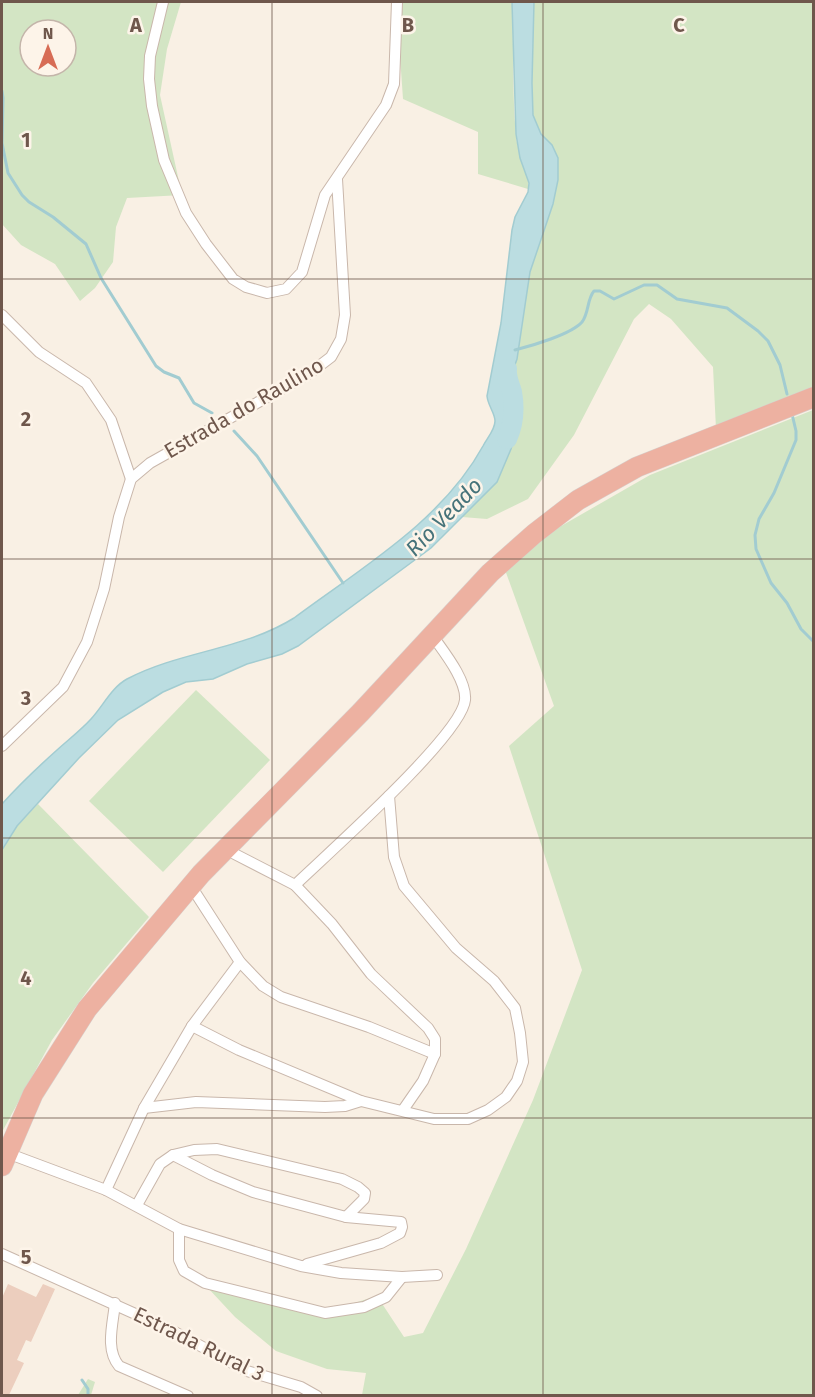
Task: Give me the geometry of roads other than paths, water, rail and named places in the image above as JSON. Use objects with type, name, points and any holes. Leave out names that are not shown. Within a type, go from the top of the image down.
[{"type":"highway","points":[[4,1159],[33,1094],[87,1009],[225,849],[361,712],[499,566],[534,534],[578,500],[637,468],[813,397]]},
{"type":"street","points":[[163,2],[150,56],[149,79],[152,106],[164,160],[186,213],[233,279],[246,287],[267,293],[286,289],[302,272],[325,195],[386,105],[394,84],[397,2]]},
{"type":"street","name":"Estrada do Raulino","points":[[131,479],[150,463],[310,373],[331,357],[341,339],[345,315],[336,179]]},
{"type":"street","points":[[2,315],[39,352],[86,383],[111,420],[131,479],[119,517],[104,589],[87,642],[63,687],[2,746]]},
{"type":"street","points":[[294,885],[389,796],[447,733],[460,714],[465,700],[463,688],[455,669],[432,635]]},
{"type":"street","points":[[192,1026],[239,1050],[361,1101],[434,1119],[468,1119],[488,1110],[506,1097],[517,1081],[523,1062],[515,1008],[494,981],[456,948],[404,886],[394,856],[389,796]]},
{"type":"street","points":[[225,849],[294,885],[332,924],[371,974],[428,1028],[435,1039],[435,1054],[423,1081],[403,1110]]},
{"type":"street","points":[[191,886],[240,962],[263,986],[281,997],[369,1027],[435,1054]]},
{"type":"street","points":[[106,1190],[144,1108],[192,1026],[240,962]]},
{"type":"street","points":[[144,1108],[196,1102],[325,1107],[345,1106],[361,1101]]},
{"type":"street","points":[[137,1206],[160,1164],[173,1155],[194,1150],[217,1149],[342,1179],[358,1187],[365,1194],[364,1199],[346,1216]]},
{"type":"street","points":[[173,1155],[253,1192],[346,1216],[401,1222],[400,1233],[381,1243],[301,1266]]},
{"type":"street","points":[[4,1159],[106,1190],[179,1228],[301,1266],[341,1273],[402,1277],[437,1275]]},
{"type":"street","points":[[179,1228],[179,1260],[184,1271],[205,1283],[325,1312],[364,1307],[386,1297],[402,1277]]},
{"type":"street","name":"Estrada Rural 3","points":[[2,1254],[171,1329],[247,1371],[317,1395]]},
{"type":"street","name":"Estrada Rural 3","points":[[115,1303],[110,1349],[113,1359],[119,1366],[188,1395]]},
{"type":"water","points":[[512,2],[534,2],[533,115],[541,134],[552,145],[558,158],[558,180],[553,204],[530,272],[517,359],[511,376],[516,431],[497,482],[431,548],[298,646],[213,679],[186,682],[163,692],[118,720],[79,758],[17,826],[2,850],[2,804],[87,723],[122,682],[168,662],[254,637],[294,618],[423,520],[466,473],[494,428],[494,415],[487,396],[501,323],[512,230],[515,217],[528,192],[529,183],[520,158],[516,134]]},
{"type":"waterway","points":[[2,91],[2,143],[8,173],[22,195],[86,244],[101,278],[156,366],[179,378],[194,403],[212,413]]},
{"type":"waterway","points":[[515,350],[551,339],[577,326],[586,314],[594,291],[600,291],[614,299],[644,285],[657,285],[677,299],[727,308],[758,331],[768,341],[780,365],[787,394]]},
{"type":"waterway","name":"Rio Veado","points":[[507,369],[514,410],[507,439]]},
{"type":"waterway","points":[[792,414],[796,440],[774,493],[759,519],[755,535],[756,549],[771,583],[787,603],[801,629],[814,642]]},
{"type":"waterway","points":[[234,431],[257,456],[343,583]]},
{"type":"waterway","points":[[82,1380],[88,1389],[88,1396]]}]
